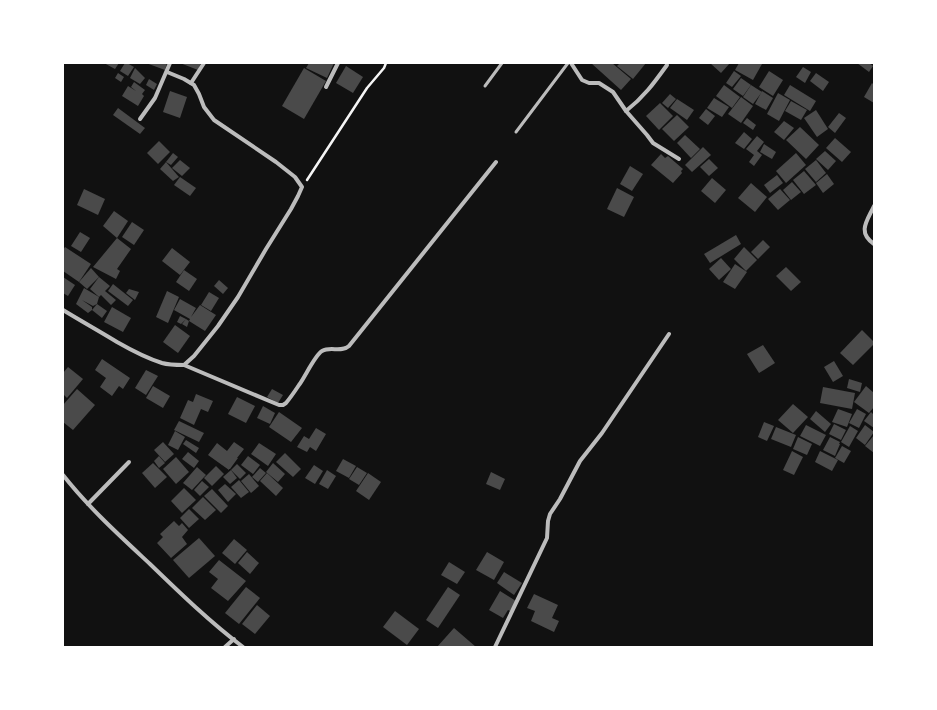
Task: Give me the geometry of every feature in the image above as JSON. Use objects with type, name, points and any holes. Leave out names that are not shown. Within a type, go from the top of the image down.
[{"type":"street","points":[[140,119],[155,98],[170,63]]},
{"type":"street","points":[[191,83],[204,63]]},
{"type":"street","points":[[326,87],[338,63]]},
{"type":"street","points":[[569,63],[582,80],[589,83],[599,83],[613,92],[626,111],[648,135],[653,143],[679,159]]},
{"type":"street","points":[[626,111],[640,100],[650,89],[667,65]]},
{"type":"street","points":[[167,72],[191,83],[196,88],[204,107],[214,120],[276,162],[295,177],[302,187],[291,209],[238,297],[194,356],[184,365]]},
{"type":"street","points":[[63,310],[131,350],[162,363],[184,365],[279,405],[284,405],[300,384],[320,352],[328,349],[343,350],[350,346],[496,162]]},
{"type":"street","points":[[874,206],[864,229],[868,239],[874,244]]},
{"type":"street","points":[[495,647],[547,538],[548,520],[550,514],[560,499],[580,460],[602,433],[669,334]]},
{"type":"street","points":[[88,504],[129,462]]},
{"type":"street","points":[[63,475],[88,504],[165,579],[243,647]]},
{"type":"street","points":[[225,647],[234,639]]},
{"type":"lane","points":[[486,86],[502,63]]},
{"type":"lane","points":[[516,132],[569,63]]},
{"type":"path","points":[[302,187],[367,88],[384,68],[386,63]]},
{"type":"building","points":[[104,63],[119,63],[115,69]]},
{"type":"building","points":[[125,63],[134,67],[128,76],[120,71]]},
{"type":"building","points":[[146,63],[167,63],[165,70]]},
{"type":"building","points":[[180,63],[201,63],[198,70]]},
{"type":"building","points":[[309,63],[334,63],[327,78],[306,68]]},
{"type":"building","points":[[591,63],[612,63],[631,79],[621,90]]},
{"type":"building","points":[[620,63],[646,63],[633,79],[617,66]]},
{"type":"building","points":[[710,63],[730,63],[721,73]]},
{"type":"building","points":[[739,63],[762,64],[753,80],[735,70]]},
{"type":"building","points":[[857,63],[869,63],[873,66],[869,72]]},
{"type":"building","points":[[346,66],[363,77],[353,93],[336,83]]},
{"type":"building","points":[[803,67],[811,72],[805,83],[796,77]]},
{"type":"building","points":[[135,68],[145,78],[140,84],[130,78]]},
{"type":"building","points":[[304,68],[326,81],[304,119],[282,106]]},
{"type":"building","points":[[734,71],[741,76],[732,87],[726,83]]},
{"type":"building","points":[[769,71],[783,80],[773,96],[759,87]]},
{"type":"building","points":[[118,73],[124,77],[121,82],[115,78]]},
{"type":"building","points":[[816,73],[829,82],[823,91],[810,81]]},
{"type":"building","points":[[741,78],[751,85],[743,96],[733,89]]},
{"type":"building","points":[[149,79],[157,84],[154,90],[146,85]]},
{"type":"building","points":[[134,82],[145,90],[142,94],[144,96],[138,106],[122,96],[128,86],[136,91],[131,87]]},
{"type":"building","points":[[872,83],[874,85],[874,103],[864,97]]},
{"type":"building","points":[[724,85],[740,97],[732,108],[716,96]]},
{"type":"building","points":[[751,85],[762,92],[753,104],[743,97]]},
{"type":"building","points":[[790,85],[816,101],[810,111],[784,95]]},
{"type":"building","points":[[170,91],[187,97],[180,118],[163,112]]},
{"type":"building","points":[[762,91],[773,98],[766,110],[755,104]]},
{"type":"building","points":[[778,93],[790,100],[779,121],[767,114]]},
{"type":"building","points":[[670,94],[676,99],[668,108],[662,103]]},
{"type":"building","points":[[741,97],[753,106],[741,123],[728,114]]},
{"type":"building","points":[[714,98],[729,107],[722,117],[707,108]]},
{"type":"building","points":[[677,99],[694,110],[687,120],[670,108]]},
{"type":"building","points":[[791,101],[807,110],[801,120],[785,111]]},
{"type":"building","points":[[660,103],[673,116],[659,130],[646,116]]},
{"type":"building","points":[[118,108],[145,128],[140,134],[113,115]]},
{"type":"building","points":[[706,109],[715,116],[708,125],[699,118]]},
{"type":"building","points":[[816,110],[828,129],[817,137],[804,118]]},
{"type":"building","points":[[839,113],[846,118],[835,133],[828,127]]},
{"type":"building","points":[[677,115],[689,127],[674,141],[662,129]]},
{"type":"building","points":[[747,118],[756,125],[753,130],[743,123]]},
{"type":"building","points":[[784,121],[794,128],[784,140],[774,132]]},
{"type":"building","points":[[800,127],[819,145],[806,159],[786,140]]},
{"type":"building","points":[[744,132],[752,139],[744,149],[735,143]]},
{"type":"building","points":[[685,135],[700,149],[691,158],[677,143]]},
{"type":"building","points":[[757,136],[764,142],[757,151],[762,155],[754,166],[749,162],[754,155],[746,149]]},
{"type":"building","points":[[835,138],[851,152],[842,162],[826,148]]},
{"type":"building","points":[[159,141],[170,152],[158,164],[147,153]]},
{"type":"building","points":[[764,144],[776,152],[772,159],[760,152]]},
{"type":"building","points":[[703,147],[711,155],[692,172],[685,165]]},
{"type":"building","points":[[825,151],[836,161],[828,170],[816,159]]},
{"type":"building","points":[[173,153],[178,157],[171,165],[166,162]]},
{"type":"building","points":[[796,153],[806,165],[786,183],[776,171]]},
{"type":"building","points":[[661,154],[665,158],[668,156],[683,169],[681,171],[682,173],[673,183],[651,165]]},
{"type":"building","points":[[709,159],[718,168],[709,176],[700,167]]},
{"type":"building","points":[[180,160],[190,168],[182,176],[172,168]]},
{"type":"building","points":[[816,160],[826,173],[816,182],[805,169]]},
{"type":"building","points":[[166,162],[179,177],[173,181],[160,169]]},
{"type":"building","points":[[630,166],[643,174],[632,191],[620,184]]},
{"type":"building","points":[[804,171],[816,185],[804,194],[793,180]]},
{"type":"building","points":[[827,174],[834,184],[823,193],[816,183]]},
{"type":"building","points":[[777,175],[783,183],[770,193],[764,185]]},
{"type":"building","points":[[180,177],[196,188],[190,196],[174,185]]},
{"type":"building","points":[[712,178],[726,190],[715,203],[701,191]]},
{"type":"building","points":[[792,182],[801,192],[791,200],[783,190]]},
{"type":"building","points":[[751,183],[767,197],[755,212],[738,198]]},
{"type":"building","points":[[617,188],[634,197],[624,217],[607,209]]},
{"type":"building","points":[[84,189],[105,199],[98,215],[77,205]]},
{"type":"building","points":[[780,189],[790,200],[778,210],[768,199]]},
{"type":"building","points":[[114,211],[128,221],[117,238],[103,226]]},
{"type":"building","points":[[132,222],[144,230],[134,245],[122,237]]},
{"type":"building","points":[[80,232],[90,238],[81,252],[71,246]]},
{"type":"building","points":[[736,235],[741,244],[710,263],[704,254]]},
{"type":"building","points":[[117,238],[131,249],[117,269],[120,271],[116,279],[93,267]]},
{"type":"building","points":[[763,240],[770,247],[758,259],[751,252]]},
{"type":"building","points":[[65,247],[91,264],[79,282],[63,271],[63,250]]},
{"type":"building","points":[[744,247],[757,260],[746,271],[734,259]]},
{"type":"building","points":[[172,248],[190,262],[180,275],[162,261]]},
{"type":"building","points":[[721,258],[731,269],[719,280],[709,269]]},
{"type":"building","points":[[735,264],[747,272],[735,289],[723,282]]},
{"type":"building","points":[[786,267],[801,282],[791,291],[776,276]]},
{"type":"building","points":[[91,268],[99,277],[87,289],[79,282]]},
{"type":"building","points":[[184,270],[197,279],[189,291],[176,282]]},
{"type":"building","points":[[63,277],[75,285],[68,296],[63,293]]},
{"type":"building","points":[[99,277],[110,286],[105,291],[116,300],[111,305],[101,295],[99,297],[90,289]]},
{"type":"building","points":[[219,280],[228,288],[223,294],[214,286]]},
{"type":"building","points":[[113,284],[133,300],[128,306],[108,291]]},
{"type":"building","points":[[84,288],[99,297],[97,304],[93,306],[82,300],[92,307],[92,310],[88,313],[76,304]]},
{"type":"building","points":[[129,289],[139,292],[135,300],[126,293]]},
{"type":"building","points":[[167,291],[179,297],[168,323],[156,317]]},
{"type":"building","points":[[209,292],[219,298],[211,311],[201,305]]},
{"type":"building","points":[[180,299],[196,308],[191,317],[200,305],[216,315],[205,331],[189,321],[190,319],[174,310]]},
{"type":"building","points":[[97,304],[107,311],[102,318],[92,310]]},
{"type":"building","points":[[112,307],[131,318],[123,332],[104,322]]},
{"type":"building","points":[[180,316],[186,319],[181,324],[177,322]]},
{"type":"building","points":[[186,319],[189,321],[187,327],[182,324]]},
{"type":"building","points":[[175,325],[190,336],[178,353],[163,342]]},
{"type":"building","points":[[862,330],[874,342],[874,344],[853,365],[840,353]]},
{"type":"building","points":[[763,345],[775,363],[759,373],[747,354]]},
{"type":"building","points":[[102,359],[130,378],[123,389],[119,386],[112,396],[100,387],[106,378],[95,370]]},
{"type":"building","points":[[834,361],[843,376],[833,382],[824,367]]},
{"type":"building","points":[[68,367],[83,379],[67,398],[63,394],[63,373]]},
{"type":"building","points":[[146,370],[158,376],[146,395],[135,388]]},
{"type":"building","points":[[849,379],[862,383],[860,392],[847,388]]},
{"type":"building","points":[[153,386],[170,396],[163,408],[146,398]]},
{"type":"building","points":[[866,386],[874,393],[874,407],[869,413],[854,402]]},
{"type":"building","points":[[823,387],[855,393],[852,409],[820,403]]},
{"type":"building","points":[[77,389],[95,405],[73,430],[63,422],[63,405]]},
{"type":"building","points":[[272,389],[283,395],[278,403],[267,397]]},
{"type":"building","points":[[196,394],[213,401],[208,412],[201,409],[194,425],[180,418],[188,400],[193,402]]},
{"type":"building","points":[[237,397],[255,406],[246,423],[228,414]]},
{"type":"building","points":[[793,404],[808,417],[793,433],[778,420]]},
{"type":"building","points":[[263,406],[275,413],[270,424],[257,418]]},
{"type":"building","points":[[838,409],[852,414],[847,427],[832,422]]},
{"type":"building","points":[[857,409],[866,414],[859,428],[849,423]]},
{"type":"building","points":[[816,411],[831,424],[825,432],[810,419]]},
{"type":"building","points":[[279,412],[302,428],[291,442],[269,427]]},
{"type":"building","points":[[871,412],[874,415],[874,428],[864,421]]},
{"type":"building","points":[[179,421],[204,433],[199,442],[174,430]]},
{"type":"building","points":[[764,422],[774,426],[767,441],[758,437]]},
{"type":"building","points":[[834,424],[846,430],[841,440],[829,434]]},
{"type":"building","points":[[806,425],[826,435],[820,446],[800,436]]},
{"type":"building","points":[[865,425],[874,432],[865,445],[856,438]]},
{"type":"building","points":[[850,426],[858,431],[849,447],[841,442]]},
{"type":"building","points":[[776,427],[796,435],[791,447],[771,439]]},
{"type":"building","points":[[316,428],[326,434],[316,451],[310,447],[307,452],[297,447],[304,436],[309,439]]},
{"type":"building","points":[[175,431],[185,437],[178,450],[168,445]]},
{"type":"building","points":[[874,435],[874,453],[865,446]]},
{"type":"building","points":[[798,437],[812,444],[807,455],[793,449]]},
{"type":"building","points":[[830,437],[840,442],[835,456],[823,450]]},
{"type":"building","points":[[186,440],[199,448],[196,453],[183,444]]},
{"type":"building","points":[[163,442],[174,454],[165,462],[154,450]]},
{"type":"building","points":[[234,442],[244,449],[229,470],[208,455],[217,443],[227,451]]},
{"type":"building","points":[[259,443],[276,454],[268,466],[251,454]]},
{"type":"building","points":[[842,446],[851,451],[844,463],[835,458]]},
{"type":"building","points":[[792,451],[803,457],[794,475],[783,470]]},
{"type":"building","points":[[820,451],[838,460],[832,471],[815,462]]},
{"type":"building","points":[[188,452],[199,461],[194,468],[182,459]]},
{"type":"building","points":[[285,453],[301,469],[293,477],[276,462]]},
{"type":"building","points":[[159,456],[165,463],[159,468],[154,461]]},
{"type":"building","points":[[248,456],[260,465],[253,474],[241,465]]},
{"type":"building","points":[[176,457],[189,472],[176,484],[163,469]]},
{"type":"building","points":[[343,459],[356,466],[349,478],[336,471]]},
{"type":"building","points":[[153,463],[167,477],[155,488],[142,473]]},
{"type":"building","points":[[273,463],[285,474],[278,482],[266,472]]},
{"type":"building","points":[[237,464],[246,473],[240,479],[231,470]]},
{"type":"building","points":[[314,465],[323,471],[315,484],[305,478]]},
{"type":"building","points":[[216,466],[224,474],[212,486],[204,478]]},
{"type":"building","points":[[197,467],[206,475],[192,490],[183,483]]},
{"type":"building","points":[[357,467],[367,473],[359,485],[349,479]]},
{"type":"building","points":[[260,468],[266,473],[258,482],[252,477]]},
{"type":"building","points":[[231,470],[237,478],[230,484],[223,477]]},
{"type":"building","points":[[327,470],[336,476],[328,489],[319,484]]},
{"type":"building","points":[[491,472],[505,479],[500,490],[486,484]]},
{"type":"building","points":[[267,473],[283,488],[276,496],[260,481]]},
{"type":"building","points":[[368,473],[381,482],[369,500],[356,491]]},
{"type":"building","points":[[249,474],[259,486],[251,493],[241,481]]},
{"type":"building","points":[[239,480],[249,492],[241,498],[231,487]]},
{"type":"building","points":[[202,481],[209,487],[200,496],[194,490]]},
{"type":"building","points":[[225,484],[236,494],[228,502],[218,490]]},
{"type":"building","points":[[184,488],[196,500],[182,513],[171,501]]},
{"type":"building","points":[[212,489],[228,506],[221,513],[204,496]]},
{"type":"building","points":[[203,497],[216,510],[205,520],[192,508]]},
{"type":"building","points":[[189,509],[199,519],[189,528],[180,518]]},
{"type":"building","points":[[174,521],[179,526],[182,523],[188,530],[182,537],[187,544],[171,558],[157,543],[163,537],[160,534]]},
{"type":"building","points":[[199,538],[215,556],[189,578],[173,560]]},
{"type":"building","points":[[234,539],[247,550],[235,564],[222,553]]},
{"type":"building","points":[[247,552],[259,563],[250,574],[238,563]]},
{"type":"building","points":[[487,552],[504,562],[494,580],[476,570]]},
{"type":"building","points":[[219,560],[246,581],[228,601],[211,588],[218,579],[209,572]]},
{"type":"building","points":[[449,562],[465,572],[457,584],[441,575]]},
{"type":"building","points":[[504,572],[522,583],[514,595],[497,583]]},
{"type":"building","points":[[246,587],[260,598],[239,624],[225,613]]},
{"type":"building","points":[[448,587],[460,595],[438,628],[426,620]]},
{"type":"building","points":[[500,591],[516,601],[510,611],[508,610],[503,618],[489,610]]},
{"type":"building","points":[[534,594],[558,605],[552,618],[559,621],[554,632],[531,621],[535,611],[527,608]]},
{"type":"building","points":[[257,605],[270,616],[255,634],[242,624]]},
{"type":"building","points":[[395,611],[419,629],[407,645],[383,627]]},
{"type":"building","points":[[454,628],[476,647],[437,647]]}]
